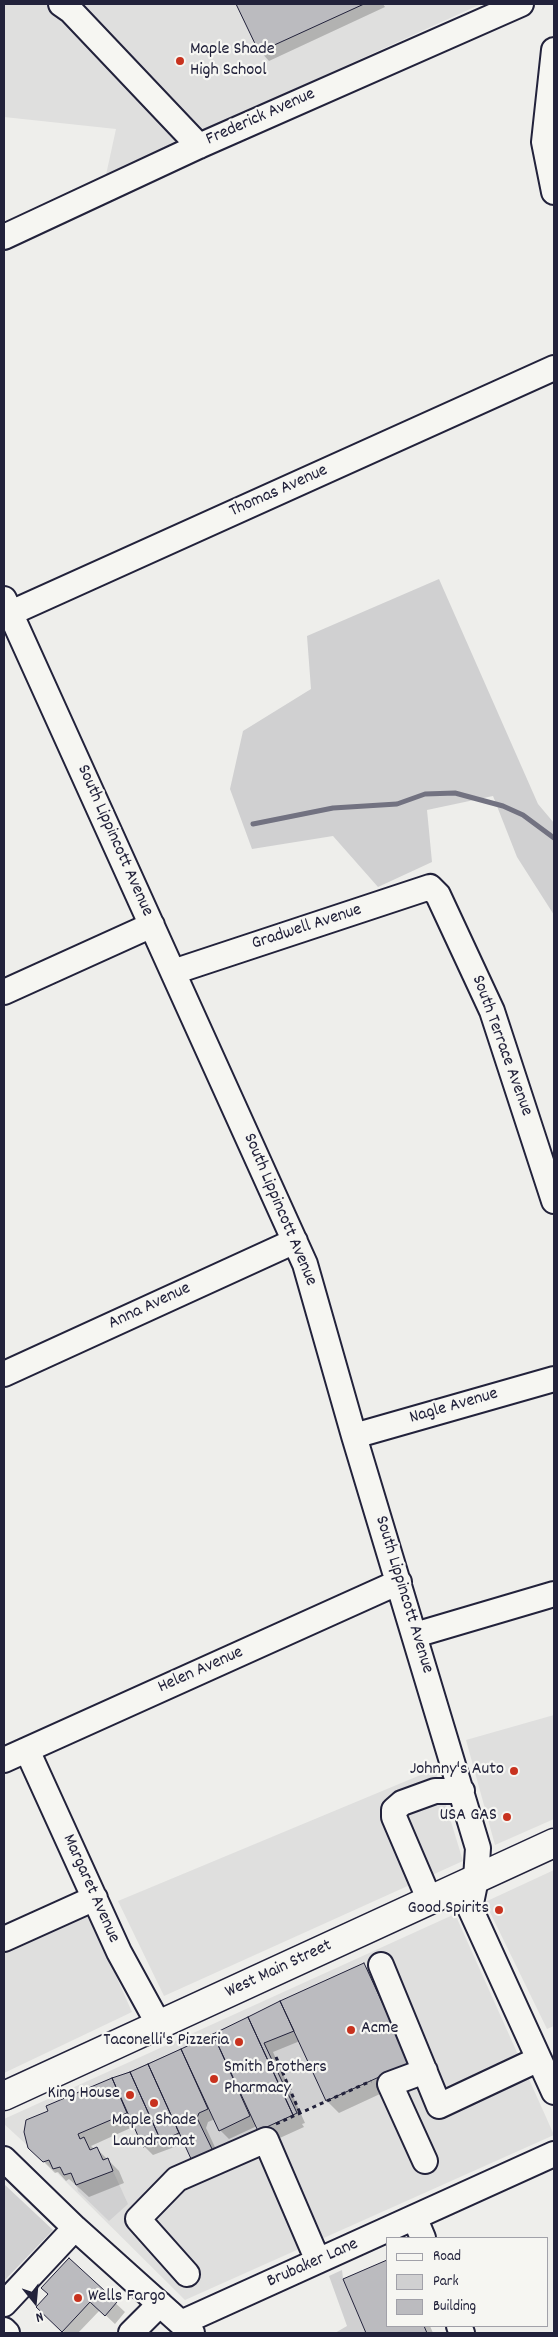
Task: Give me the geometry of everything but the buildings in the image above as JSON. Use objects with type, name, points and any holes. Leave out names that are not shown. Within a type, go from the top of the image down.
[{"type":"main road","name":"West Main Street","points":[[4,2096],[554,1843]]},
{"type":"street","points":[[61,4],[70,11],[199,146]]},
{"type":"street","name":"Frederick Avenue","points":[[4,237],[199,146],[521,4]]},
{"type":"street","points":[[554,50],[544,142],[554,192]]},
{"type":"street","name":"Thomas Avenue","points":[[6,610],[554,368]]},
{"type":"street","name":"South Lippincott Avenue","points":[[6,610],[174,972],[295,1240],[324,1324],[354,1436],[462,1790],[479,1853],[470,1908],[554,2092]]},
{"type":"street","name":"Gradwell Avenue","points":[[174,972],[430,887],[438,895]]},
{"type":"street","name":"South Terrace Avenue","points":[[438,895],[492,1011],[554,1201]]},
{"type":"street","points":[[4,992],[152,925]]},
{"type":"street","name":"Anna Avenue","points":[[4,1374],[295,1240]]},
{"type":"street","name":"Nagle Avenue","points":[[354,1436],[554,1379]]},
{"type":"street","name":"Helen Avenue","points":[[4,1760],[399,1582]]},
{"type":"street","points":[[415,1635],[554,1594]]},
{"type":"street","name":"Margaret Avenue","points":[[27,1750],[124,1964],[159,2025]]},
{"type":"street","points":[[430,1901],[394,1817],[394,1810],[402,1804],[435,1791],[462,1790]]},
{"type":"street","points":[[4,1939],[95,1898]]},
{"type":"street","points":[[381,1965],[440,2106],[539,2059]]},
{"type":"street","points":[[425,2071],[390,2084],[425,2161]]},
{"type":"street","points":[[187,2274],[138,2219],[177,2179],[266,2140],[318,2261]]},
{"type":"street","name":"Brubaker Lane","points":[[394,2237],[419,2229],[554,2154]]},
{"type":"street","points":[[4,2159],[76,2228],[186,2328]]},
{"type":"street","points":[[4,2304],[76,2228]]},
{"type":"street","name":"Brubaker Lane","points":[[186,2328],[318,2261],[386,2239]]},
{"type":"street","points":[[131,2333],[160,2304]]},
{"type":"street","points":[[4,2330],[7,2333]]},
{"type":"path","points":[[276,2058],[300,2113],[376,2078]]},
{"type":"shaded area","name":"Maple Shade High School","points":[[4,4],[481,4],[106,175],[116,129],[4,117]]},
{"type":"shaded area","points":[[554,1715],[554,1819],[495,1845],[466,1740]]},
{"type":"shaded area","points":[[435,1769],[463,1861],[164,1996],[118,1901]]},
{"type":"shaded area","points":[[554,1870],[554,2026],[547,2029],[485,1902]]},
{"type":"shaded area","points":[[455,1914],[554,2135],[185,2300],[53,2169],[4,2124],[4,2119]]},
{"type":"shaded area","points":[[89,1915],[132,2012],[4,2073],[4,1952]]},
{"type":"green space","points":[[439,579],[538,804],[554,823],[554,915],[517,857],[493,796],[427,810],[432,862],[378,887],[333,836],[252,849],[230,789],[243,731],[311,689],[307,636]]},
{"type":"green space","points":[[294,2031],[326,2101],[297,2113],[264,2043]]},
{"type":"green space","points":[[208,2109],[219,2131],[250,2116],[257,2130],[213,2151],[197,2118],[199,2113]]},
{"type":"green space","points":[[113,2171],[128,2204],[109,2221],[78,2191],[76,2185]]},
{"type":"green space","points":[[4,2184],[53,2230],[4,2281]]},
{"type":"green space","points":[[342,2270],[343,2279],[366,2333],[335,2333],[347,2326],[329,2276]]},
{"type":"waterway","points":[[253,824],[333,808],[397,804],[425,794],[455,793],[503,806],[523,815],[554,838]]},
{"type":"place","name":"Maple Shade High School","points":[[180,61]]},
{"type":"place","name":"Johnny's Auto","points":[[514,1771]]},
{"type":"place","name":"USA GAS","points":[[507,1817]]},
{"type":"place","name":"Good Spirits","points":[[499,1910]]},
{"type":"place","name":"Acme","points":[[351,2030]]},
{"type":"place","name":"Taconelli's Pizzeria","points":[[239,2042]]},
{"type":"place","name":"Smith Brothers Pharmacy","points":[[214,2079]]},
{"type":"place","name":"King House","points":[[130,2095]]},
{"type":"place","name":"Maple Shade Laundromat","points":[[154,2103]]},
{"type":"place","name":"Wells Fargo","points":[[78,2298]]}]
